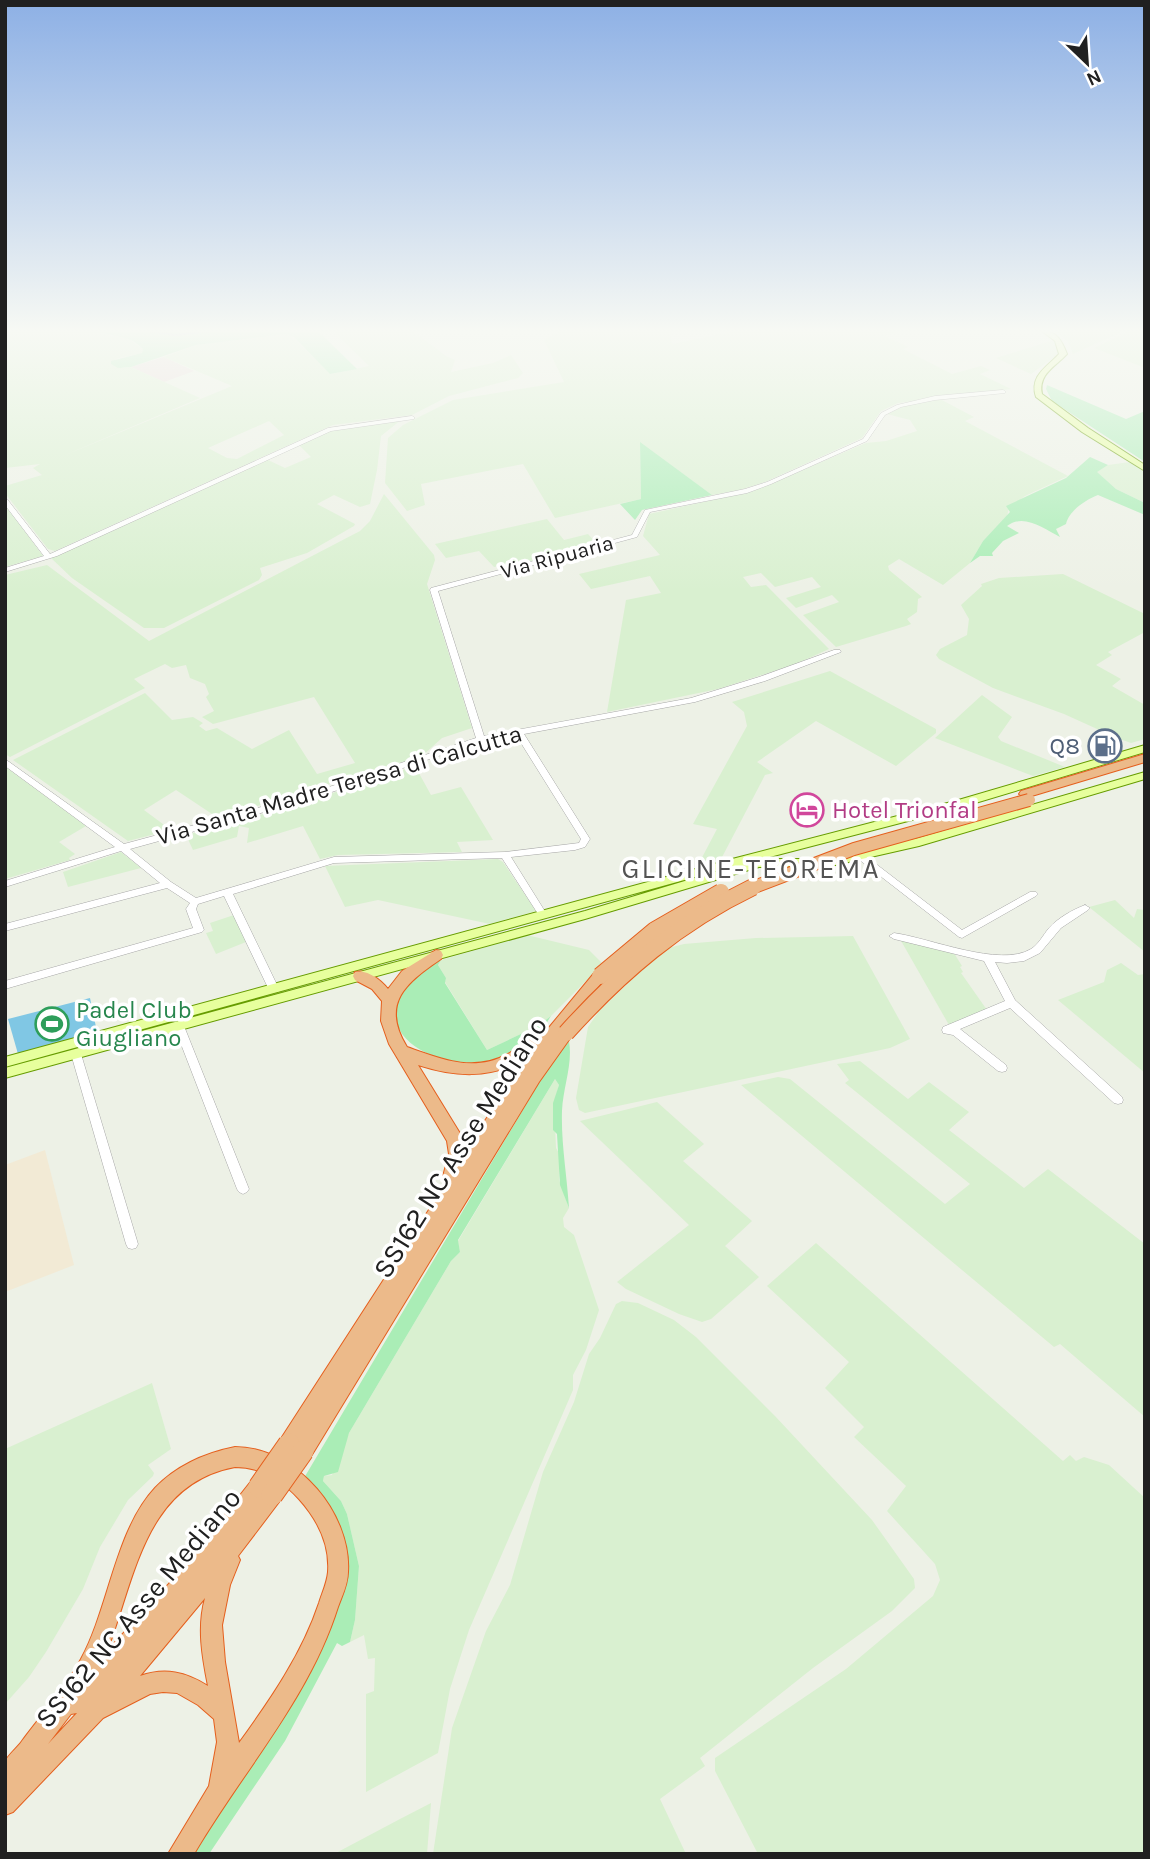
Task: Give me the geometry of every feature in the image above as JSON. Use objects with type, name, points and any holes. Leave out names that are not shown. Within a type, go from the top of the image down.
[{"type":"highway","name":"SS162 NC Asse Mediano","points":[[5,1777],[265,1491],[534,1078],[561,1030],[656,944],[739,893],[824,858],[1027,797],[1145,758]]},
{"type":"highway","name":"SS162 NC Asse Mediano","points":[[296,1447],[514,1084],[561,1030],[600,976],[655,930],[769,869],[808,855],[1145,765]]},
{"type":"highway","points":[[436,955],[407,975],[389,1000],[387,1009],[390,1031],[455,1140],[457,1154],[454,1171],[436,1214]]},
{"type":"highway","points":[[360,975],[377,985],[389,1000]]},
{"type":"highway","points":[[404,1052],[421,1062],[455,1070],[482,1070],[512,1061],[561,1030]]},
{"type":"highway","points":[[22,1760],[64,1704],[95,1653],[145,1518],[162,1496],[181,1479],[221,1460],[244,1456],[282,1470],[317,1504],[334,1535],[338,1571],[327,1614],[302,1666],[240,1764],[219,1790],[180,1854]]},
{"type":"highway","name":"SS162 NC Asse Mediano","points":[[5,1804],[90,1714],[243,1534],[265,1491]]},
{"type":"highway","points":[[219,1790],[227,1758],[228,1728],[212,1658],[209,1624],[217,1587],[243,1534]]},
{"type":"highway","points":[[90,1714],[137,1687],[154,1681],[177,1682],[201,1691],[223,1712]]},
{"type":"main road","points":[[1067,418],[1145,467]]},
{"type":"main road","points":[[1075,418],[1145,467]]},
{"type":"main road","points":[[5,1062],[846,832],[958,804],[1145,748]]},
{"type":"main road","points":[[5,1073],[585,915],[759,863],[815,863],[860,856],[919,842],[1145,775]]},
{"type":"street","points":[[5,570],[48,557],[330,429],[412,418]]},
{"type":"street","name":"Via Ripuaria","points":[[481,739],[434,590],[635,536],[647,511],[747,491],[769,483],[865,440],[880,418]]},
{"type":"street","points":[[5,500],[48,557]]},
{"type":"street","name":"Via Santa Madre Teresa di Calcutta","points":[[5,884],[305,798],[481,739],[692,700],[762,680],[837,652]]},
{"type":"street","points":[[5,985],[199,930],[191,909],[195,902],[334,860],[505,855],[582,845],[586,839],[519,731]]},
{"type":"street","points":[[5,762],[123,848],[167,884],[195,902]]},
{"type":"street","points":[[505,855],[543,915]]},
{"type":"street","points":[[860,856],[962,935],[1033,894]]},
{"type":"street","points":[[5,928],[167,884]]},
{"type":"street","points":[[227,892],[274,989]]},
{"type":"street","points":[[894,936],[917,939],[988,958],[1010,959],[1032,953],[1063,920],[1085,908]]},
{"type":"street","points":[[988,958],[1011,1003],[1118,1100]]},
{"type":"street","points":[[1002,1068],[956,1031],[947,1030],[1011,1003]]},
{"type":"street","points":[[179,1026],[243,1189]]},
{"type":"street","points":[[76,1054],[132,1244]]},
{"type":"shaded area","name":"Padel Club Giugliano","points":[[90,998],[97,1032],[18,1054],[8,1019]]},
{"type":"shaded area","points":[[45,1150],[74,1265],[5,1292],[5,1165]]},
{"type":"green space","points":[[5,418],[153,418],[58,458],[155,418],[390,418],[333,425],[55,551],[48,549],[5,493],[5,486],[42,475],[33,468],[40,464],[5,468]],"holes":[[[269,421],[284,435],[237,459],[227,458],[208,448]]]},
{"type":"green space","points":[[417,418],[876,418],[862,438],[765,482],[712,495],[640,443],[641,499],[555,518],[523,464],[421,484],[425,505],[407,511],[385,483],[388,438],[403,425]]},
{"type":"green space","points":[[901,418],[972,418],[965,421],[1068,476],[1025,496],[1009,508],[1007,516],[983,541],[970,563],[943,585],[899,559],[888,566],[889,570],[922,597],[918,599],[917,612],[907,619],[911,624],[836,647],[803,615],[839,602],[832,595],[796,608],[786,598],[821,587],[812,577],[775,587],[761,573],[743,577],[751,587],[766,585],[829,649],[796,664],[718,689],[607,712],[626,600],[661,593],[650,576],[591,589],[579,574],[660,555],[643,536],[649,514],[753,491],[866,443],[886,441],[917,431],[910,420]]},
{"type":"green space","points":[[1078,418],[1145,418],[1145,462]]},
{"type":"green space","points":[[401,420],[381,436],[370,504],[360,507],[334,495],[317,504],[355,524],[354,526],[307,553],[260,568],[262,575],[259,580],[164,628],[144,628],[72,578],[51,558],[266,459],[285,468],[311,457],[299,445],[335,429]]},
{"type":"green space","points":[[640,442],[712,495],[642,510],[635,520],[620,504],[641,499]]},
{"type":"green space","points":[[1090,457],[1108,465],[1097,472],[1116,489],[1145,503],[1145,515],[1098,495],[1078,506],[1066,524],[1056,529],[1060,537],[1034,524],[1014,522],[1007,526],[1019,533],[1003,541],[992,553],[993,556],[980,556],[970,563],[983,541],[1010,512],[1006,506],[1066,478]]},
{"type":"green space","points":[[1130,462],[1145,471],[1145,503],[1116,489],[1096,472],[1108,465]]},
{"type":"green space","points":[[384,494],[434,555],[435,560],[427,584],[472,728],[442,738],[422,756],[218,818],[176,790],[144,810],[171,830],[128,841],[13,760],[145,693],[172,720],[193,717],[203,723],[199,726],[206,731],[217,728],[252,749],[289,730],[317,774],[355,763],[314,697],[213,724],[202,717],[214,711],[206,697],[209,694],[205,684],[190,678],[186,665],[172,668],[165,664],[134,679],[145,688],[10,757],[5,754],[5,575],[47,565],[149,641],[360,531],[370,521]]},
{"type":"green space","points":[[5,504],[43,556],[5,567]]},
{"type":"green space","points":[[547,519],[564,540],[588,534],[598,545],[506,568],[503,565],[494,567],[479,551],[446,558],[435,544]]},
{"type":"green space","points":[[1063,574],[1145,614],[1145,632],[1108,652],[1112,655],[1096,665],[1121,679],[1112,686],[1145,705],[1145,739],[1131,743],[1117,738],[1064,714],[993,688],[936,655],[940,649],[967,635],[969,619],[961,605],[982,586],[981,584],[999,578]]},
{"type":"green space","points":[[830,671],[936,729],[936,733],[896,766],[816,721],[757,762],[773,773],[765,775],[720,861],[697,867],[717,829],[693,824],[747,726],[744,712],[732,702]]},
{"type":"green space","points":[[982,695],[1012,717],[998,737],[1001,741],[1065,767],[1033,776],[935,738]]},
{"type":"green space","points":[[415,766],[431,795],[461,787],[493,840],[457,842],[462,852],[338,855],[320,859],[303,826],[247,843],[249,828],[239,826],[237,837],[193,850],[186,835],[293,806]]},
{"type":"green space","points":[[7,768],[86,826],[59,842],[75,854],[70,860],[5,879]]},
{"type":"green space","points":[[121,852],[141,868],[68,887],[63,872]]},
{"type":"green space","points":[[498,859],[503,862],[536,911],[490,924],[378,900],[345,907],[325,866]]},
{"type":"green space","points":[[1115,900],[1134,918],[1137,909],[1145,910],[1145,952],[1089,907]]},
{"type":"green space","points":[[234,915],[246,942],[216,954],[206,933],[213,931],[210,923]]},
{"type":"green space","points":[[527,935],[589,950],[603,964],[538,1026],[487,1050],[445,982],[446,978],[438,965],[441,960]]},
{"type":"green space","points":[[853,936],[910,1039],[890,1048],[585,1113],[579,1110],[576,1098],[588,1027],[599,1011],[664,949],[684,944],[756,938]]},
{"type":"green space","points":[[900,939],[952,950],[962,966],[961,973],[987,1010],[949,1025]]},
{"type":"green space","points":[[441,960],[438,965],[446,978],[445,983],[487,1050],[538,1026],[551,1016],[542,1031],[536,1038],[509,1055],[480,1063],[451,1061],[426,1053],[406,1039],[396,1020],[397,1000],[414,978]]},
{"type":"green space","points":[[1121,963],[1138,975],[1145,974],[1145,1073],[1058,1000],[1104,982],[1107,970]]},
{"type":"green space","points":[[569,1041],[570,1058],[562,1123],[569,1208],[560,1185],[557,1134],[553,1130],[553,1103],[559,1085],[555,1079],[458,1240],[460,1252],[451,1261],[349,1433],[338,1472],[324,1476],[323,1481],[341,1501],[347,1514],[359,1566],[355,1620],[350,1642],[342,1646],[337,1643],[285,1741],[209,1854],[193,1854],[341,1583],[304,1478],[546,1071]]},
{"type":"green space","points":[[860,1061],[908,1099],[929,1082],[969,1112],[949,1130],[1024,1188],[1048,1169],[1145,1244],[1145,1417],[1060,1344],[1054,1347],[741,1085],[778,1077],[790,1079],[945,1204],[970,1184],[845,1083],[849,1080],[837,1064]]},
{"type":"green space","points":[[555,1079],[559,1085],[554,1103],[556,1148],[560,1155],[559,1180],[569,1208],[563,1218],[564,1227],[574,1235],[599,1310],[586,1350],[573,1375],[573,1390],[469,1630],[450,1689],[438,1753],[366,1792],[366,1694],[374,1691],[375,1658],[368,1659],[364,1635],[350,1642],[355,1620],[359,1566],[347,1514],[341,1501],[323,1481],[324,1476],[332,1475],[349,1433],[451,1261],[460,1252],[458,1241]]},
{"type":"green space","points":[[657,1102],[704,1144],[683,1161],[752,1221],[725,1246],[759,1277],[711,1319],[702,1322],[679,1314],[617,1282],[689,1225],[580,1121]]},
{"type":"green space","points":[[816,1243],[1063,1461],[1070,1455],[1076,1461],[1084,1457],[1109,1465],[1145,1498],[1145,1854],[758,1854],[715,1771],[715,1758],[846,1669],[933,1596],[940,1580],[935,1564],[887,1511],[906,1486],[854,1437],[864,1427],[825,1388],[849,1362],[767,1286]]},
{"type":"green space","points":[[622,1301],[638,1303],[674,1320],[696,1337],[775,1416],[872,1520],[914,1579],[915,1588],[892,1611],[813,1668],[700,1758],[705,1766],[660,1799],[686,1854],[433,1854],[452,1728],[486,1631],[510,1585],[543,1472],[574,1402],[589,1354],[616,1304]]},
{"type":"green space","points":[[152,1383],[171,1449],[148,1465],[154,1473],[153,1476],[128,1500],[100,1547],[83,1589],[46,1652],[29,1677],[5,1704],[5,1449]]},
{"type":"green space","points":[[431,1803],[427,1854],[334,1854],[400,1819]]},
{"type":"place","name":"Q8","points":[[1105,746]]},
{"type":"place","name":"Hotel Trionfal","points":[[807,810]]},
{"type":"place","name":"Padel Club Giugliano","points":[[52,1024]]},
{"type":"district","name":"GLICINE-TEOREMA","points":[[751,868]]}]
